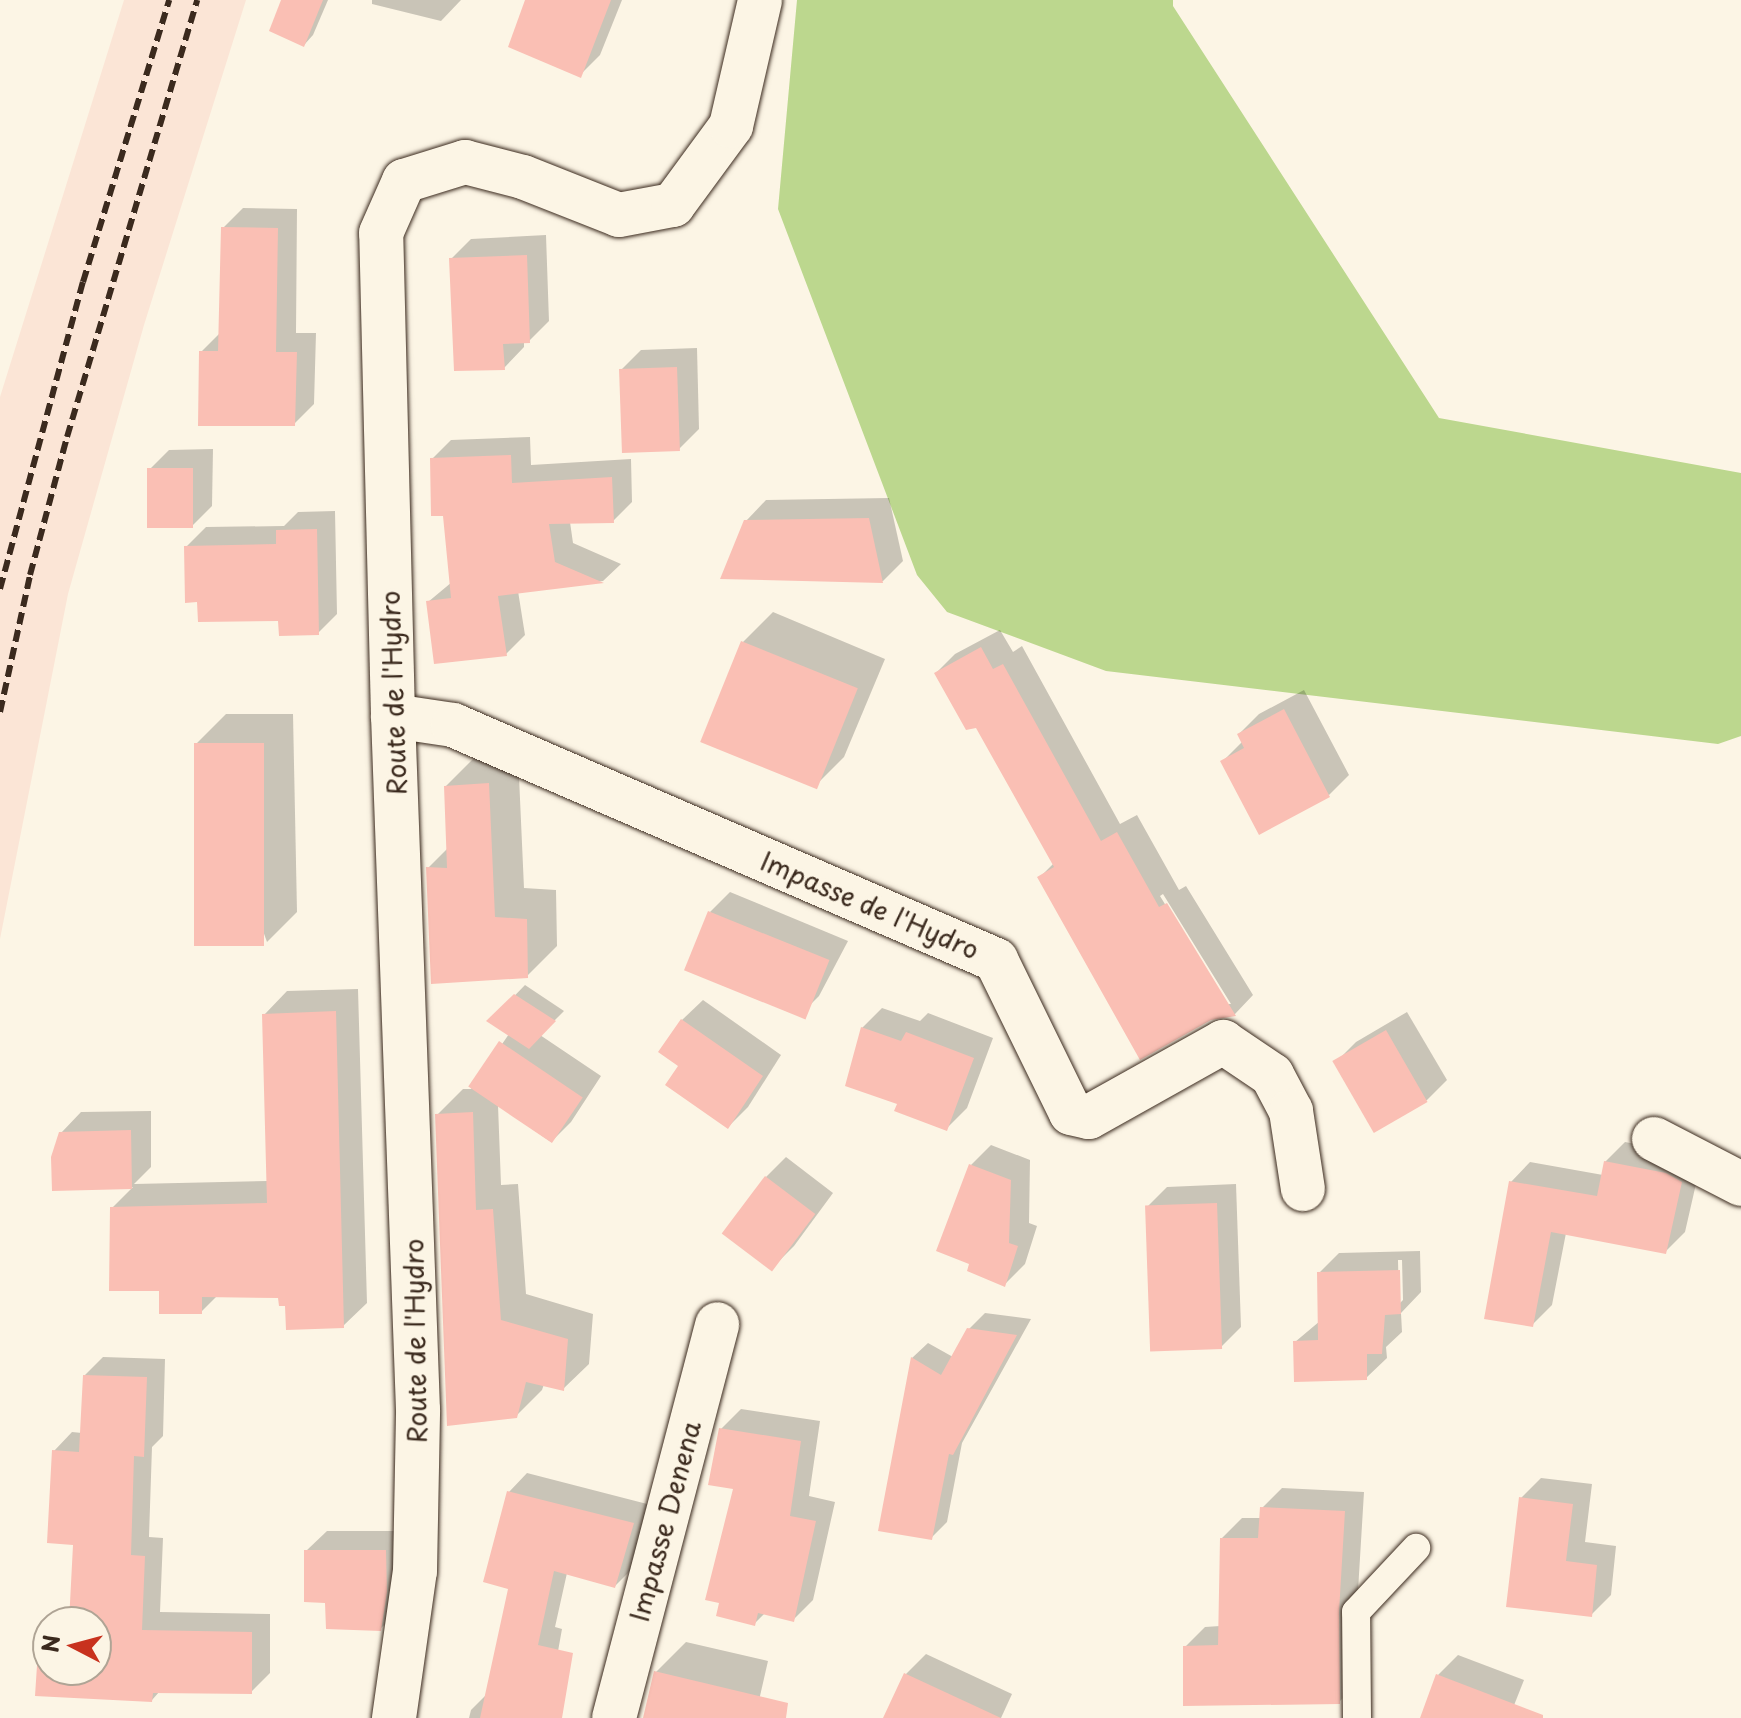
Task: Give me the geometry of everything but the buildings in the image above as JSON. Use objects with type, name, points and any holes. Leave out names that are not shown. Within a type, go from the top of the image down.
[{"type":"street","name":"Route de l'Hydro","points":[[394,1718],[415,1571],[418,1410],[393,716],[381,233],[404,181],[465,162],[523,177],[619,215],[673,205],[731,126],[760,0]]},
{"type":"street","name":"Impasse de l'Hydro","points":[[393,716],[453,725],[996,960],[1071,1113],[1089,1117],[1223,1042],[1272,1075],[1291,1111],[1303,1189]]},
{"type":"street","points":[[1654,1139],[1741,1184]]},
{"type":"street","name":"Impasse Denena","points":[[614,1718],[717,1324]]},
{"type":"lane","points":[[1357,1718],[1356,1612],[1416,1548]]},
{"type":"shaded area","points":[[124,0],[246,0],[144,325],[68,594],[0,939],[0,397]]},
{"type":"green space","points":[[797,0],[1173,0],[1173,6],[1439,418],[1741,473],[1741,736],[1718,744],[1106,671],[947,612],[917,575],[778,209]]},
{"type":"railway","points":[[0,589],[83,282],[169,0]]},
{"type":"railway","points":[[0,712],[30,575],[67,437],[197,0]]}]
